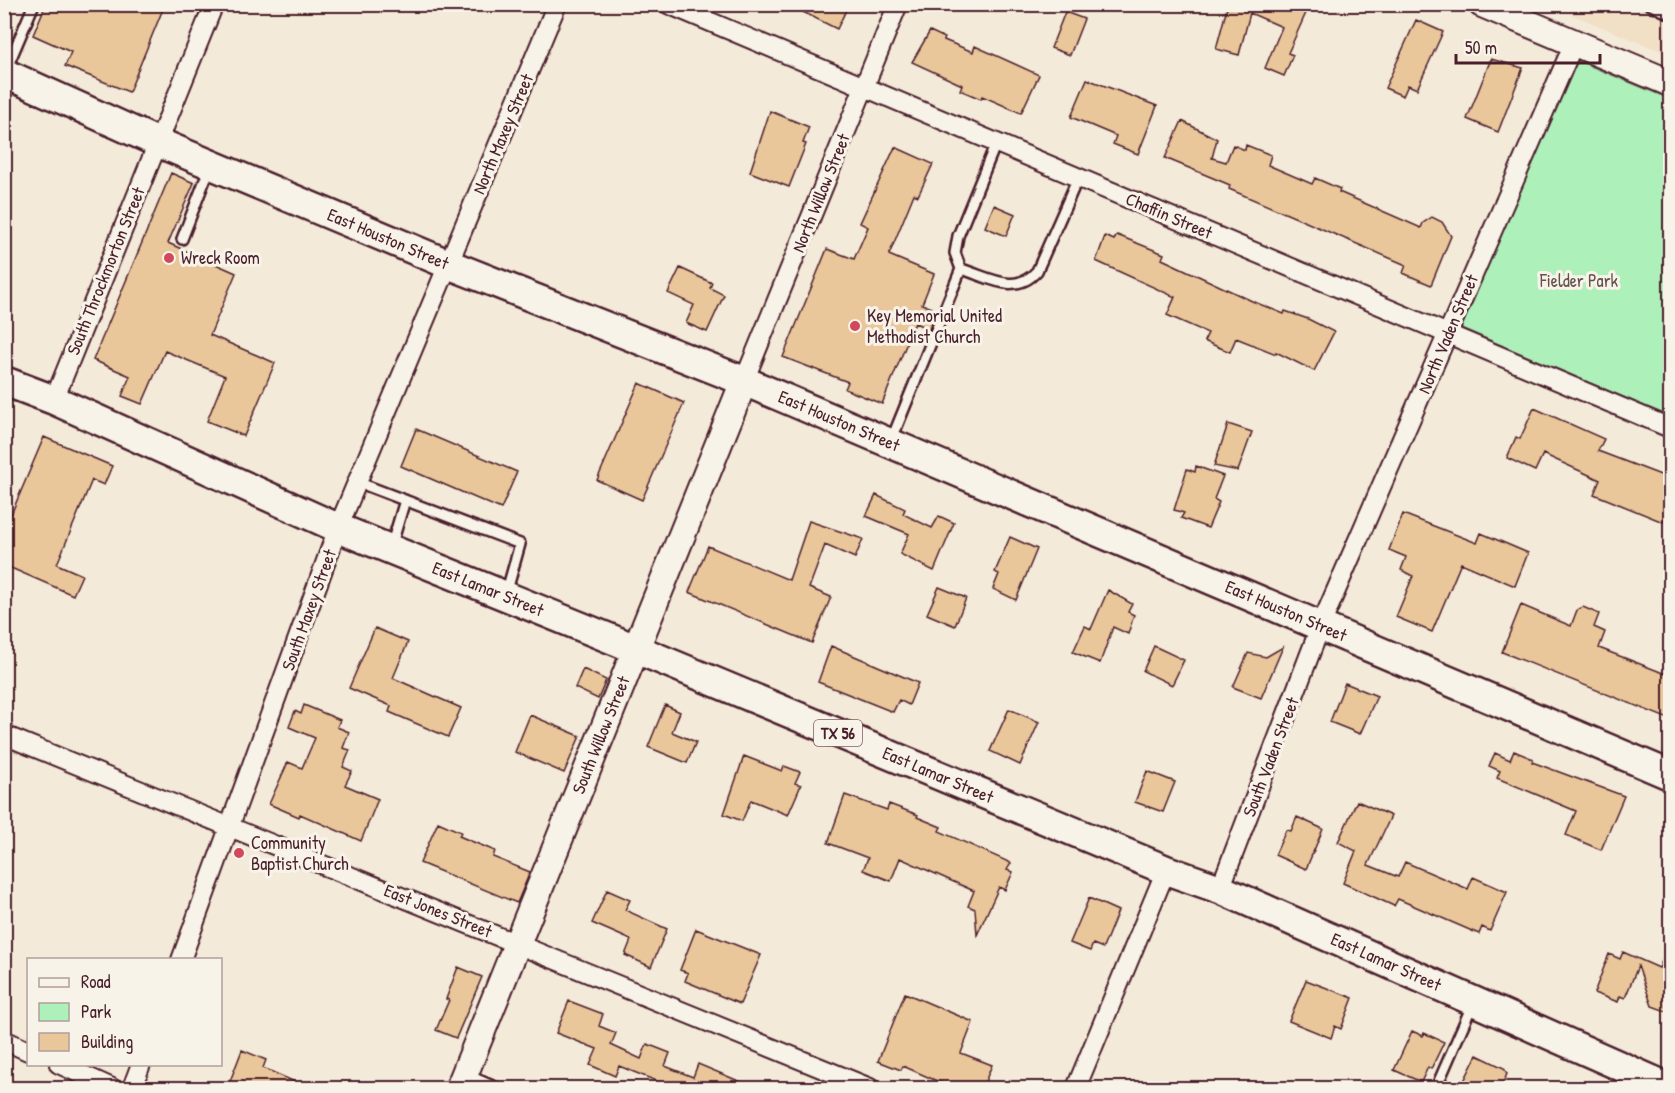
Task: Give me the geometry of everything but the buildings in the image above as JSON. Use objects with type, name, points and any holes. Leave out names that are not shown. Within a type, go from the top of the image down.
[{"type":"main road","name":"East Houston Street","points":[[5,74],[211,165],[448,264],[744,381],[1671,775]]},
{"type":"main road","name":"East Lamar Street","points":[[4,381],[54,400],[390,550],[636,649],[1166,870],[1221,889],[1670,1089]]},
{"type":"street","name":"South Throckmorton Street","points":[[54,400],[214,4]]},
{"type":"street","name":"North Maxey Street","points":[[448,264],[557,4]]},
{"type":"street","name":"Chaffin Street","points":[[668,4],[1671,428]]},
{"type":"street","name":"North Willow Street","points":[[744,381],[898,4]]},
{"type":"street","points":[[1482,4],[1671,83]]},
{"type":"street","name":"North Vaden Street","points":[[1321,626],[1574,43]]},
{"type":"street","name":"South Maxey Street","points":[[182,958],[211,884],[228,828],[338,528],[448,264]]},
{"type":"street","name":"South Willow Street","points":[[462,1081],[744,381]]},
{"type":"street","name":"South Vaden Street","points":[[1221,889],[1321,626]]},
{"type":"street","name":"East Jones Street","points":[[4,735],[228,828],[518,943],[870,1089]]},
{"type":"street","points":[[1076,1089],[1166,870]]},
{"type":"street","points":[[4,1040],[27,1051]]},
{"type":"street","points":[[61,1066],[112,1089]]},
{"type":"street","points":[[132,1089],[141,1066]]},
{"type":"lane","points":[[5,74],[34,4]]},
{"type":"lane","points":[[1649,4],[1671,14]]},
{"type":"lane","points":[[890,443],[961,269],[955,253],[958,236],[996,143]]},
{"type":"lane","points":[[182,239],[211,165]]},
{"type":"lane","points":[[961,269],[1016,286],[1028,281],[1037,271],[1078,178]]},
{"type":"lane","points":[[357,482],[520,544],[506,596]]},
{"type":"lane","points":[[390,550],[405,500]]},
{"type":"lane","points":[[1436,1089],[1473,1001]]},
{"type":"lane","points":[[462,1081],[497,1089]]},
{"type":"shaded area","points":[[1549,5],[1670,5],[1670,55]]},
{"type":"green space","name":"Fielder Park","points":[[1576,60],[1670,99],[1670,417],[1461,328]]},
{"type":"place","name":"Wreck Room","points":[[169,258]]},
{"type":"place","name":"Key Memorial United Methodist Church","points":[[855,326]]},
{"type":"place","name":"Community Baptist Church","points":[[239,853]]}]
